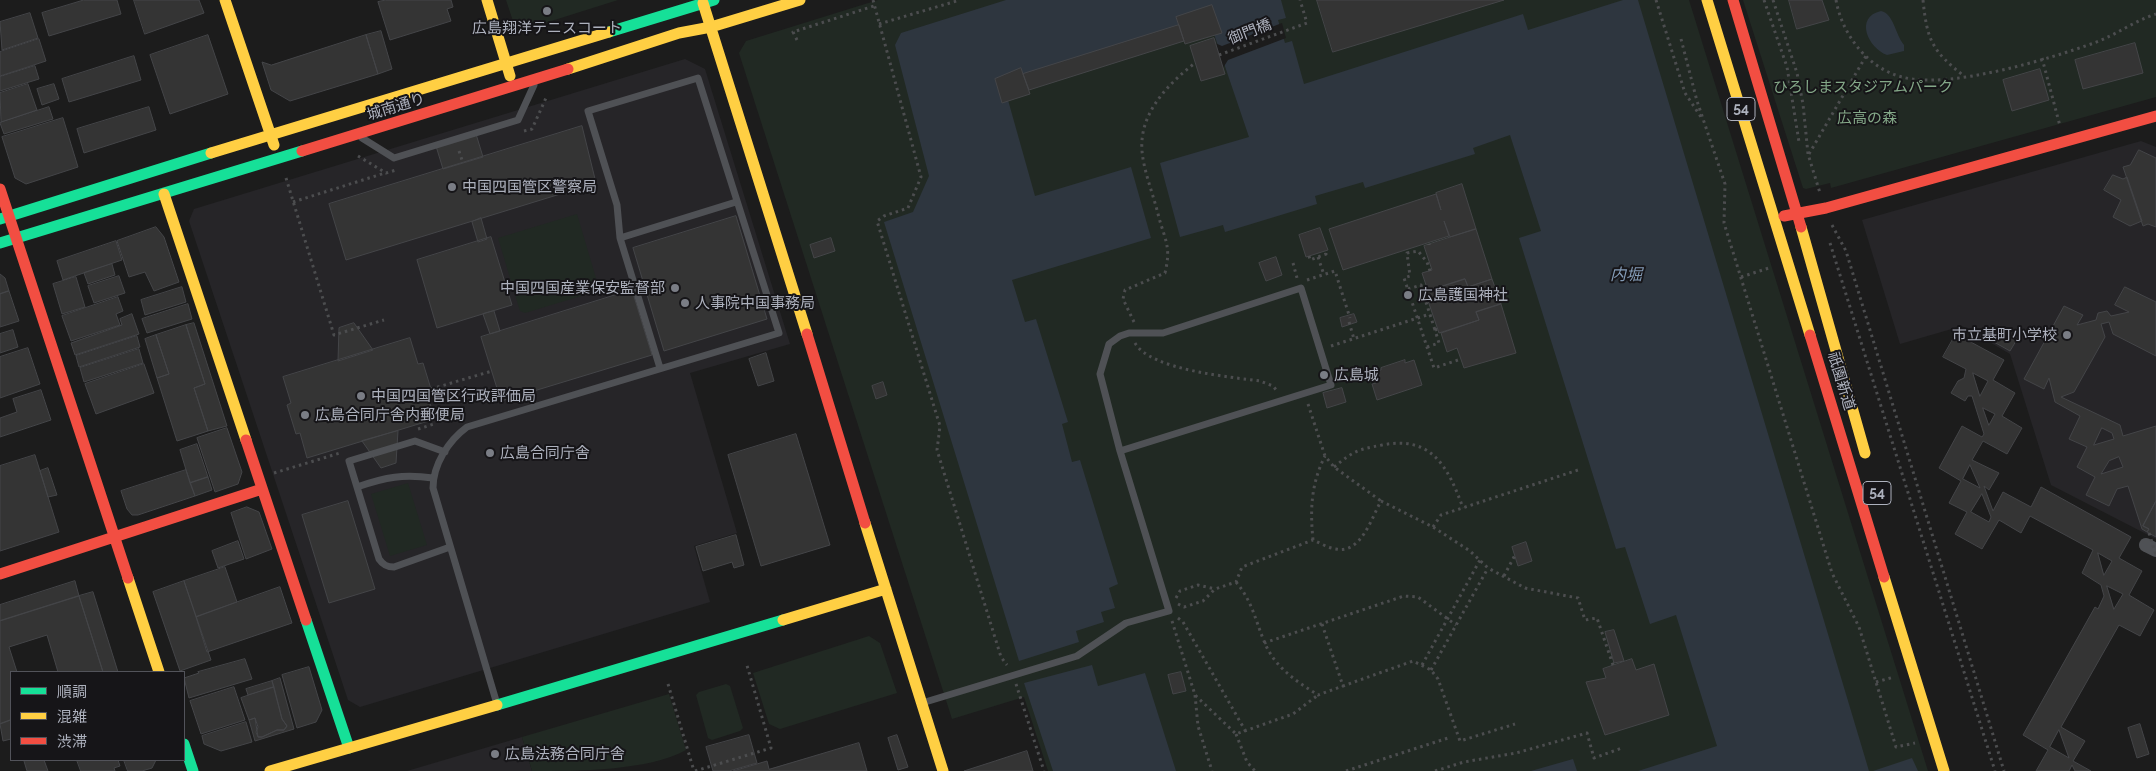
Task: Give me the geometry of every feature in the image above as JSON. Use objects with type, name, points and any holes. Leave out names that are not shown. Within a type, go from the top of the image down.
[{"type":"main road","points":[[226,0],[279,158]]},
{"type":"main road","points":[[487,0],[513,87]]},
{"type":"main road","name":"城南通り","points":[[0,243],[536,80],[679,34],[711,27],[800,0]]},
{"type":"main road","name":"祇園新道","points":[[1706,0],[1775,218],[1944,771]]},
{"type":"main road","name":"祇園新道","points":[[1733,0],[1797,212],[1868,460]]},
{"type":"main road","points":[[708,2],[711,27],[943,771]]},
{"type":"main road","name":"城南通り","points":[[5,217],[271,134],[708,2]]},
{"type":"main road","points":[[1775,218],[1797,212],[1826,208],[2156,116]]},
{"type":"main road","points":[[0,190],[5,217],[17,238],[113,536],[160,671]]},
{"type":"main road","points":[[164,194],[349,748]]},
{"type":"main road","points":[[0,574],[113,536],[262,490]]},
{"type":"main road","points":[[270,771],[886,589]]},
{"type":"main road","points":[[185,747],[193,771]]},
{"type":"lane","points":[[498,705],[435,498],[433,478],[453,437],[467,427],[779,333],[698,78],[588,111],[617,205],[620,238],[660,368]]},
{"type":"lane","points":[[357,135],[394,158],[518,120],[536,80]]},
{"type":"lane","points":[[620,238],[736,202]]},
{"type":"lane","points":[[922,703],[1077,656],[1126,623],[1169,611],[1120,451],[1100,374],[1109,344],[1120,336],[1129,333],[1163,332],[1300,288],[1332,385],[1120,451]]},
{"type":"lane","points":[[445,452],[416,441],[349,462],[382,564],[394,567],[450,547]]},
{"type":"lane","points":[[357,487],[388,476],[409,475],[433,478]]},
{"type":"path","points":[[872,0],[921,177],[908,208],[884,216],[877,221],[940,426],[937,450],[1001,657],[1013,674],[1044,771]]},
{"type":"path","points":[[879,24],[959,0]]},
{"type":"path","name":"御門橋","points":[[1219,55],[1307,23],[1300,0]]},
{"type":"path","points":[[1656,0],[1685,93],[1704,122]]},
{"type":"path","points":[[1764,0],[1787,67],[1801,147]]},
{"type":"path","points":[[1773,0],[1797,73],[1803,104],[1808,154],[1821,194]]},
{"type":"path","points":[[1836,0],[1843,23],[1854,42],[1866,56],[1880,67],[1900,77],[1928,80],[1964,76],[2042,58],[2094,43],[2142,18],[2156,14]]},
{"type":"path","points":[[1923,0],[1925,23],[1931,41],[1947,64],[1964,76]]},
{"type":"path","points":[[797,40],[792,32],[874,6]]},
{"type":"path","points":[[1681,39],[1704,122],[1724,184],[1724,223],[1832,573],[1859,627],[1896,747],[1920,742]]},
{"type":"path","points":[[1808,154],[1866,56]]},
{"type":"path","points":[[2042,58],[2060,127]]},
{"type":"path","points":[[1139,332],[1123,299],[1125,290],[1165,274],[1170,253],[1144,157],[1143,136],[1156,101],[1170,84],[1196,63]]},
{"type":"path","points":[[459,151],[463,163]]},
{"type":"path","points":[[293,202],[386,173]]},
{"type":"path","points":[[286,178],[334,335],[384,320]]},
{"type":"path","points":[[1830,220],[1846,251],[2004,771]]},
{"type":"path","points":[[1830,241],[1995,771]]},
{"type":"path","points":[[1309,256],[1310,260],[1326,254],[1325,251]]},
{"type":"path","points":[[1430,271],[1427,262],[1418,251],[1407,253],[1410,276],[1404,278],[1434,368],[1461,359]]},
{"type":"path","points":[[1318,257],[1324,275]]},
{"type":"path","points":[[1293,263],[1299,283],[1335,271],[1354,339]]},
{"type":"path","points":[[1741,277],[1776,266]]},
{"type":"path","points":[[1408,289],[1420,285],[1425,296],[1439,343],[1427,347]]},
{"type":"path","points":[[1320,350],[1430,314]]},
{"type":"path","points":[[1129,333],[1137,347],[1160,361],[1260,380],[1273,386],[1283,400]]},
{"type":"path","points":[[431,390],[492,370]]},
{"type":"path","points":[[1305,393],[1325,456],[1334,467],[1381,501],[1433,527],[1470,551],[1488,568],[1525,588],[1578,598],[1585,620],[1597,618],[1613,665]]},
{"type":"path","points":[[1334,467],[1356,450],[1398,442],[1414,443],[1427,449],[1440,462],[1452,479],[1463,508]]},
{"type":"path","points":[[1313,540],[1311,499],[1315,475],[1325,456]]},
{"type":"path","points":[[1433,527],[1441,515],[1578,470]]},
{"type":"path","points":[[1216,589],[1198,586],[1180,591],[1174,602],[1184,607],[1203,601],[1216,589],[1236,582],[1242,568],[1313,540],[1336,550],[1349,548],[1358,543],[1381,501]]},
{"type":"path","points":[[2150,543],[2156,555]]},
{"type":"path","points":[[1504,576],[1515,556]]},
{"type":"path","points":[[1422,665],[1480,560]]},
{"type":"path","points":[[1430,670],[1488,568]]},
{"type":"path","points":[[1236,582],[1248,596],[1264,643],[1276,662],[1294,680],[1318,695]]},
{"type":"path","points":[[1264,643],[1404,596],[1418,597],[1456,625]]},
{"type":"path","points":[[1169,611],[1195,695],[1198,726],[1212,771]]},
{"type":"path","points":[[1169,611],[1183,622],[1246,732]]},
{"type":"path","points":[[1322,624],[1343,686]]},
{"type":"path","points":[[1236,734],[1294,714],[1318,695],[1413,661],[1430,670],[1438,679],[1460,741],[1515,724]]},
{"type":"path","points":[[668,684],[694,771],[771,748],[746,662]]},
{"type":"path","points":[[1876,682],[1899,675]]},
{"type":"path","points":[[1195,695],[1236,734],[1247,762],[1255,771]]},
{"type":"path","points":[[1436,771],[1464,762],[1516,753],[1587,734],[1594,758],[1622,748]]},
{"type":"path","points":[[1346,771],[1448,738]]},
{"type":"shaded area","name":"広島合同庁舎","points":[[685,59],[705,69],[790,344],[690,373],[737,533],[694,546],[710,602],[360,707],[348,700],[189,221],[194,209]]},
{"type":"shaded area","name":"市立基町小学校","points":[[2141,141],[2156,147],[2156,539],[2051,485],[2010,354],[1962,326],[1900,344],[1862,220]]},
{"type":"shaded area","name":"広島法務合同庁舎","points":[[522,737],[532,771],[407,771]]},
{"type":"green space","name":"広島翔洋テニスコート","points":[[506,0],[618,0],[526,29],[513,21]]},
{"type":"green space","name":"広島城","points":[[878,0],[1689,0],[1928,771],[1048,771],[1024,697],[952,719],[739,53],[746,41]]},
{"type":"green space","name":"ひろしまスタジアムパーク","points":[[1743,0],[2156,0],[2156,97],[1831,188],[1830,183],[1806,189],[1803,188]]},
{"type":"green space","points":[[577,214],[598,285],[591,293],[525,313],[520,311],[498,238]]},
{"type":"green space","points":[[408,483],[427,545],[390,556],[371,494]]},
{"type":"green space","points":[[869,636],[880,643],[897,693],[780,729],[769,724],[753,673]]},
{"type":"green space","points":[[726,684],[730,686],[743,728],[740,731],[712,740],[708,738],[696,695],[699,692]]},
{"type":"green space","points":[[669,694],[686,750],[670,757],[633,766],[591,770],[532,771],[522,737]]},
{"type":"water","name":"内堀","points":[[1006,0],[1281,0],[1286,18],[1278,20],[1285,43],[1292,41],[1304,84],[1523,14],[1528,30],[1623,0],[1638,0],[1869,771],[1638,771],[1717,746],[1676,615],[1650,624],[1625,547],[1616,549],[1519,238],[1541,231],[1510,135],[1473,148],[1475,154],[1365,188],[1363,182],[1315,196],[1317,204],[1225,232],[1223,225],[1180,237],[1160,163],[1249,137],[1214,34],[1180,25],[1021,76],[1008,100],[1035,196],[1131,167],[1151,238],[1012,280],[1025,322],[1036,319],[1068,422],[1062,424],[1072,462],[1080,460],[1118,584],[1109,588],[1115,608],[1101,612],[1104,622],[1076,631],[1079,642],[1019,661],[884,222],[913,212],[929,176],[895,45],[901,33]]},
{"type":"water","points":[[1881,11],[1892,20],[1904,45],[1904,51],[1887,55],[1874,46],[1870,40],[1866,26],[1868,19],[1873,14]]},
{"type":"water","points":[[1092,665],[1098,686],[1145,673],[1176,771],[1053,771],[1024,683]]},
{"type":"water","points":[[1912,758],[1918,771],[1873,771]]},
{"type":"water","points":[[1573,759],[1577,771],[1531,771]]},
{"type":"pier","points":[[1282,23],[1286,38],[1228,60],[1223,68],[1215,43],[1222,46]]},
{"type":"building","points":[[84,0],[117,0],[121,14],[49,36],[42,13]]},
{"type":"building","points":[[134,0],[199,0],[204,13],[145,34]]},
{"type":"building","points":[[386,0],[451,0],[453,7],[447,9],[451,21],[390,40],[378,2]]},
{"type":"building","points":[[1317,0],[1504,0],[1333,52]]},
{"type":"building","points":[[1789,0],[1822,0],[1829,20],[1797,29]]},
{"type":"building","points":[[1212,5],[1222,33],[1185,44],[1176,17]]},
{"type":"building","points":[[30,13],[38,38],[2,50],[0,22]]},
{"type":"building","points":[[1179,25],[1184,41],[1029,90],[1023,74]]},
{"type":"building","points":[[381,31],[392,69],[378,74],[366,35]]},
{"type":"building","points":[[208,35],[228,94],[170,114],[150,55]]},
{"type":"building","points":[[366,35],[378,74],[290,101],[271,90],[262,62],[271,65]]},
{"type":"building","points":[[1214,38],[1225,74],[1201,81],[1190,46]]},
{"type":"building","points":[[39,39],[46,61],[0,76],[0,52]]},
{"type":"building","points":[[2135,43],[2143,73],[2083,89],[2075,60]]},
{"type":"building","points":[[134,56],[141,80],[69,102],[62,79]]},
{"type":"building","points":[[35,66],[39,79],[0,91],[0,77]]},
{"type":"building","points":[[1021,68],[1030,94],[1002,103],[995,79]]},
{"type":"building","points":[[2040,69],[2049,100],[2012,111],[2003,80]]},
{"type":"building","points":[[28,84],[37,110],[1,122],[0,93]]},
{"type":"building","points":[[54,84],[59,99],[42,105],[37,89]]},
{"type":"building","points":[[49,107],[53,119],[4,134],[0,123]]},
{"type":"building","points":[[149,107],[156,130],[84,153],[77,129]]},
{"type":"building","points":[[63,118],[78,167],[26,184],[15,178],[2,137]]},
{"type":"building","points":[[582,126],[596,183],[346,260],[329,204]]},
{"type":"building","points":[[476,134],[483,157],[443,169],[436,146]]},
{"type":"building","points":[[2139,150],[2156,158],[2156,227],[2148,224],[2143,226],[2123,167],[2130,165]]},
{"type":"building","points":[[2113,175],[2123,179],[2127,177],[2142,221],[2130,226],[2113,217],[2121,200],[2104,190]]},
{"type":"building","points":[[1462,184],[1476,229],[1450,237],[1444,221],[1449,236],[1343,270],[1329,229],[1436,194],[1441,210],[1436,193]]},
{"type":"building","points":[[736,216],[767,319],[664,351],[633,248]]},
{"type":"building","points":[[481,218],[487,239],[478,242],[472,222]]},
{"type":"building","points":[[156,227],[164,237],[179,282],[154,291],[145,272],[129,277],[117,241]]},
{"type":"building","points":[[1320,228],[1328,250],[1306,257],[1299,235]]},
{"type":"building","points":[[1476,229],[1492,279],[1468,287],[1465,279],[1428,291],[1422,273],[1432,270],[1424,246]]},
{"type":"building","points":[[491,237],[512,305],[437,328],[417,260]]},
{"type":"building","points":[[831,238],[835,251],[814,258],[810,245]]},
{"type":"building","points":[[116,241],[122,260],[63,280],[57,261]]},
{"type":"building","points":[[1276,257],[1282,275],[1266,281],[1259,263]]},
{"type":"building","points":[[112,264],[115,275],[88,284],[84,273]]},
{"type":"building","points":[[0,274],[5,278],[9,291],[0,294]]},
{"type":"building","points":[[119,276],[125,293],[94,303],[88,286]]},
{"type":"building","points":[[76,277],[85,307],[62,314],[53,284]]},
{"type":"building","points":[[1465,279],[1468,287],[1492,279],[1501,304],[1476,312],[1479,320],[1439,333],[1425,292]]},
{"type":"building","points":[[182,287],[186,302],[145,315],[141,300]]},
{"type":"building","points":[[2125,287],[2156,302],[2156,356],[2113,334],[2109,322],[2101,324],[2105,337],[2074,392],[2061,397],[2120,425],[2123,436],[2156,426],[2156,501],[2143,526],[2149,529],[2147,532],[2142,529],[2128,486],[2117,489],[2109,506],[2086,495],[2095,477],[2077,467],[2087,447],[2069,439],[2080,416],[2055,402],[2049,378],[2044,389],[2024,379],[2064,306],[2083,315],[2077,325],[2096,320],[2098,313],[2107,311],[2111,316],[2129,312],[2115,305]],"holes":[[[2102,428],[2112,433],[2114,439],[2094,445]],[[2119,457],[2123,467],[2101,474],[2109,461]]]},
{"type":"building","points":[[632,290],[652,355],[501,401],[481,337]]},
{"type":"building","points":[[9,291],[19,321],[0,327],[0,294]]},
{"type":"building","points":[[118,297],[123,311],[116,314],[120,325],[71,341],[62,316]]},
{"type":"building","points":[[188,304],[192,319],[147,333],[142,319]]},
{"type":"building","points":[[1501,304],[1516,353],[1464,368],[1457,348],[1447,352],[1441,333],[1479,320],[1476,312]]},
{"type":"building","points":[[494,311],[500,331],[490,334],[483,314]]},
{"type":"building","points":[[132,314],[139,334],[75,355],[71,343],[122,325],[120,319]]},
{"type":"building","points":[[1354,314],[1357,322],[1342,327],[1340,318]]},
{"type":"building","points":[[194,323],[227,426],[208,431],[194,388],[205,384],[186,325]]},
{"type":"building","points":[[354,323],[373,350],[338,361],[339,328]]},
{"type":"building","points":[[186,325],[205,384],[194,388],[208,431],[177,441],[157,378],[169,374],[156,335]]},
{"type":"building","points":[[1991,327],[2016,341],[2010,351],[1985,337]]},
{"type":"building","points":[[13,330],[18,347],[0,353],[0,334]]},
{"type":"building","points":[[1956,334],[2004,360],[1993,380],[2015,393],[2002,416],[2022,428],[2007,454],[1983,441],[1972,460],[1999,473],[1989,490],[1984,486],[1993,511],[2003,492],[2031,507],[2041,487],[2131,537],[2119,558],[2142,571],[2129,595],[2154,610],[2140,636],[2119,625],[2061,727],[2085,741],[2073,761],[2091,771],[2075,771],[2072,765],[2069,771],[2036,771],[2048,750],[2023,735],[2095,607],[2098,609],[2104,596],[2101,585],[2082,573],[2093,550],[2030,516],[2021,533],[1999,520],[1982,549],[1955,534],[1967,512],[1949,503],[1961,481],[1939,468],[1962,426],[1982,437],[1984,434],[1972,396],[1968,396],[1965,401],[1951,393],[1958,381],[1964,378],[1966,369],[1943,357]],"holes":[[[1973,373],[1988,381],[1980,396]],[[1983,408],[1995,414],[1989,425]],[[1970,465],[1980,488],[1963,479]],[[1982,494],[1991,517],[1989,522],[1971,512]],[[2098,553],[2112,561],[2104,575]],[[2107,586],[2123,594],[2114,609]],[[2059,730],[2069,758],[2050,747]]]},
{"type":"building","points":[[156,335],[169,374],[157,378],[145,339]]},
{"type":"building","points":[[137,336],[140,347],[79,367],[76,356]]},
{"type":"building","points":[[410,338],[418,364],[423,363],[432,392],[427,394],[435,419],[307,458],[300,433],[296,434],[287,405],[291,403],[283,377]]},
{"type":"building","points":[[28,348],[40,384],[0,398],[0,357]]},
{"type":"building","points":[[139,349],[143,363],[84,382],[80,368]]},
{"type":"building","points":[[766,353],[774,381],[758,386],[749,359]]},
{"type":"building","points":[[1405,360],[1405,363],[1414,360],[1422,385],[1377,400],[1372,384],[1376,383],[1373,373],[1381,370],[1381,368]]},
{"type":"building","points":[[144,364],[154,393],[96,414],[85,384]]},
{"type":"building","points":[[883,382],[887,395],[876,399],[872,386]]},
{"type":"building","points":[[1342,388],[1346,402],[1327,408],[1323,393]]},
{"type":"building","points":[[41,390],[51,420],[0,437],[0,418],[17,412],[13,399]]},
{"type":"building","points":[[227,428],[242,472],[238,484],[215,492],[197,438]]},
{"type":"building","points":[[398,431],[396,463],[381,468],[362,441]]},
{"type":"building","points":[[796,434],[830,545],[761,566],[728,455]]},
{"type":"building","points":[[197,444],[208,477],[190,483],[180,450]]},
{"type":"building","points":[[35,455],[59,532],[0,551],[0,466]]},
{"type":"building","points":[[48,468],[57,495],[48,497],[40,471]]},
{"type":"building","points":[[186,470],[195,496],[138,515],[132,515],[127,509],[121,491]]},
{"type":"building","points":[[208,477],[212,490],[195,496],[190,483]]},
{"type":"building","points":[[348,501],[375,589],[329,603],[302,515]]},
{"type":"building","points":[[2156,501],[2156,537],[2147,532],[2149,529],[2143,526]]},
{"type":"building","points":[[247,507],[259,512],[272,549],[246,559],[231,513]]},
{"type":"building","points":[[736,535],[744,565],[734,568],[732,562],[703,571],[696,547]]},
{"type":"building","points":[[238,541],[244,559],[218,568],[212,551]]},
{"type":"building","points":[[1526,542],[1532,561],[1518,566],[1512,547]]},
{"type":"building","points":[[225,567],[237,602],[196,617],[184,581]]},
{"type":"building","points":[[75,581],[79,596],[0,621],[0,605]]},
{"type":"building","points":[[184,581],[211,660],[180,671],[153,592]]},
{"type":"building","points":[[280,587],[292,623],[207,652],[196,617]]},
{"type":"building","points":[[93,592],[118,671],[103,671],[79,596]]},
{"type":"building","points":[[79,596],[103,671],[58,671],[47,635],[9,647],[17,671],[10,671],[10,720],[0,724],[0,621]]},
{"type":"building","points":[[1614,630],[1624,661],[1614,663],[1605,632]]},
{"type":"building","points":[[245,659],[252,679],[189,698],[185,678],[198,672]]},
{"type":"building","points":[[1632,659],[1636,670],[1654,664],[1669,715],[1605,735],[1586,682],[1606,678],[1603,669]]},
{"type":"building","points":[[309,667],[322,710],[316,722],[297,728],[282,675]]},
{"type":"building","points":[[1181,672],[1186,691],[1173,694],[1168,675]]},
{"type":"building","points":[[280,678],[294,729],[255,741],[249,720],[255,718],[258,727],[256,732],[258,737],[277,730],[284,730],[287,726],[282,719],[272,681]]},
{"type":"building","points":[[272,681],[274,687],[248,695],[246,689]]},
{"type":"building","points":[[234,687],[245,720],[201,734],[190,701]]},
{"type":"building","points":[[274,687],[282,719],[287,726],[284,730],[277,730],[258,737],[255,718],[249,720],[241,698]]},
{"type":"building","points":[[10,720],[10,739],[3,741],[0,724]]},
{"type":"building","points":[[246,722],[252,742],[221,751],[204,744],[202,736]]},
{"type":"building","points":[[2140,724],[2149,754],[2137,758],[2128,728]]},
{"type":"building","points":[[749,735],[757,763],[729,771],[713,771],[706,747]]},
{"type":"building","points":[[897,735],[908,767],[898,770],[888,738]]},
{"type":"building","points":[[859,743],[867,771],[733,771],[767,761],[769,769]]},
{"type":"building","points":[[1027,751],[1033,771],[964,771],[995,761]]},
{"type":"building","points":[[24,761],[44,761],[48,771],[27,771]]},
{"type":"building","points":[[77,761],[118,761],[120,766],[114,768],[115,771],[81,771]]},
{"type":"building","points":[[124,761],[156,761],[152,768],[142,771],[128,771]]},
{"type":"traffic: fast","points":[[609,32],[714,0]]},
{"type":"traffic: fast","points":[[0,243],[302,151]]},
{"type":"traffic: fast","points":[[0,219],[211,153]]},
{"type":"traffic: fast","points":[[306,620],[349,748]]},
{"type":"traffic: fast","points":[[497,705],[783,620]]},
{"type":"traffic: fast","points":[[185,747],[193,771]]},
{"type":"traffic: slow","points":[[225,0],[274,145]]},
{"type":"traffic: slow","points":[[487,0],[510,76]]},
{"type":"traffic: slow","points":[[568,69],[679,33],[711,27],[800,0]]},
{"type":"traffic: slow","points":[[1707,0],[1810,335]]},
{"type":"traffic: slow","points":[[703,3],[807,334]]},
{"type":"traffic: slow","points":[[211,153],[609,32]]},
{"type":"traffic: slow","points":[[164,194],[246,440]]},
{"type":"traffic: slow","points":[[1801,227],[1865,453]]},
{"type":"traffic: slow","points":[[865,523],[943,771]]},
{"type":"traffic: slow","points":[[1884,577],[1944,771]]},
{"type":"traffic: slow","points":[[128,578],[159,671]]},
{"type":"traffic: slow","points":[[783,620],[886,589]]},
{"type":"traffic: slow","points":[[270,771],[497,705]]},
{"type":"traffic: jam","points":[[1733,0],[1801,227]]},
{"type":"traffic: jam","points":[[302,151],[568,69]]},
{"type":"traffic: jam","points":[[1784,216],[1826,208],[2156,116]]},
{"type":"traffic: jam","points":[[0,189],[128,578]]},
{"type":"traffic: jam","points":[[807,334],[865,523]]},
{"type":"traffic: jam","points":[[1810,335],[1884,577]]},
{"type":"traffic: jam","points":[[246,440],[306,620]]},
{"type":"traffic: jam","points":[[0,574],[262,489]]},
{"type":"place","name":"広島翔洋テニスコート","points":[[547,11]]},
{"type":"place","name":"中国四国管区警察局","points":[[452,187]]},
{"type":"place","name":"中国四国産業保安監督部","points":[[675,288]]},
{"type":"place","name":"広島護国神社","points":[[1408,295]]},
{"type":"place","name":"人事院中国事務局","points":[[685,303]]},
{"type":"place","name":"市立基町小学校","points":[[2067,335]]},
{"type":"place","name":"広島城","points":[[1324,375]]},
{"type":"place","name":"中国四国管区行政評価局","points":[[361,396]]},
{"type":"place","name":"広島合同庁舎内郵便局","points":[[305,415]]},
{"type":"place","name":"広島合同庁舎","points":[[490,453]]},
{"type":"place","name":"広島法務合同庁舎","points":[[495,754]]},
{"type":"park label","name":"広高の森","points":[[1867,118]]}]
